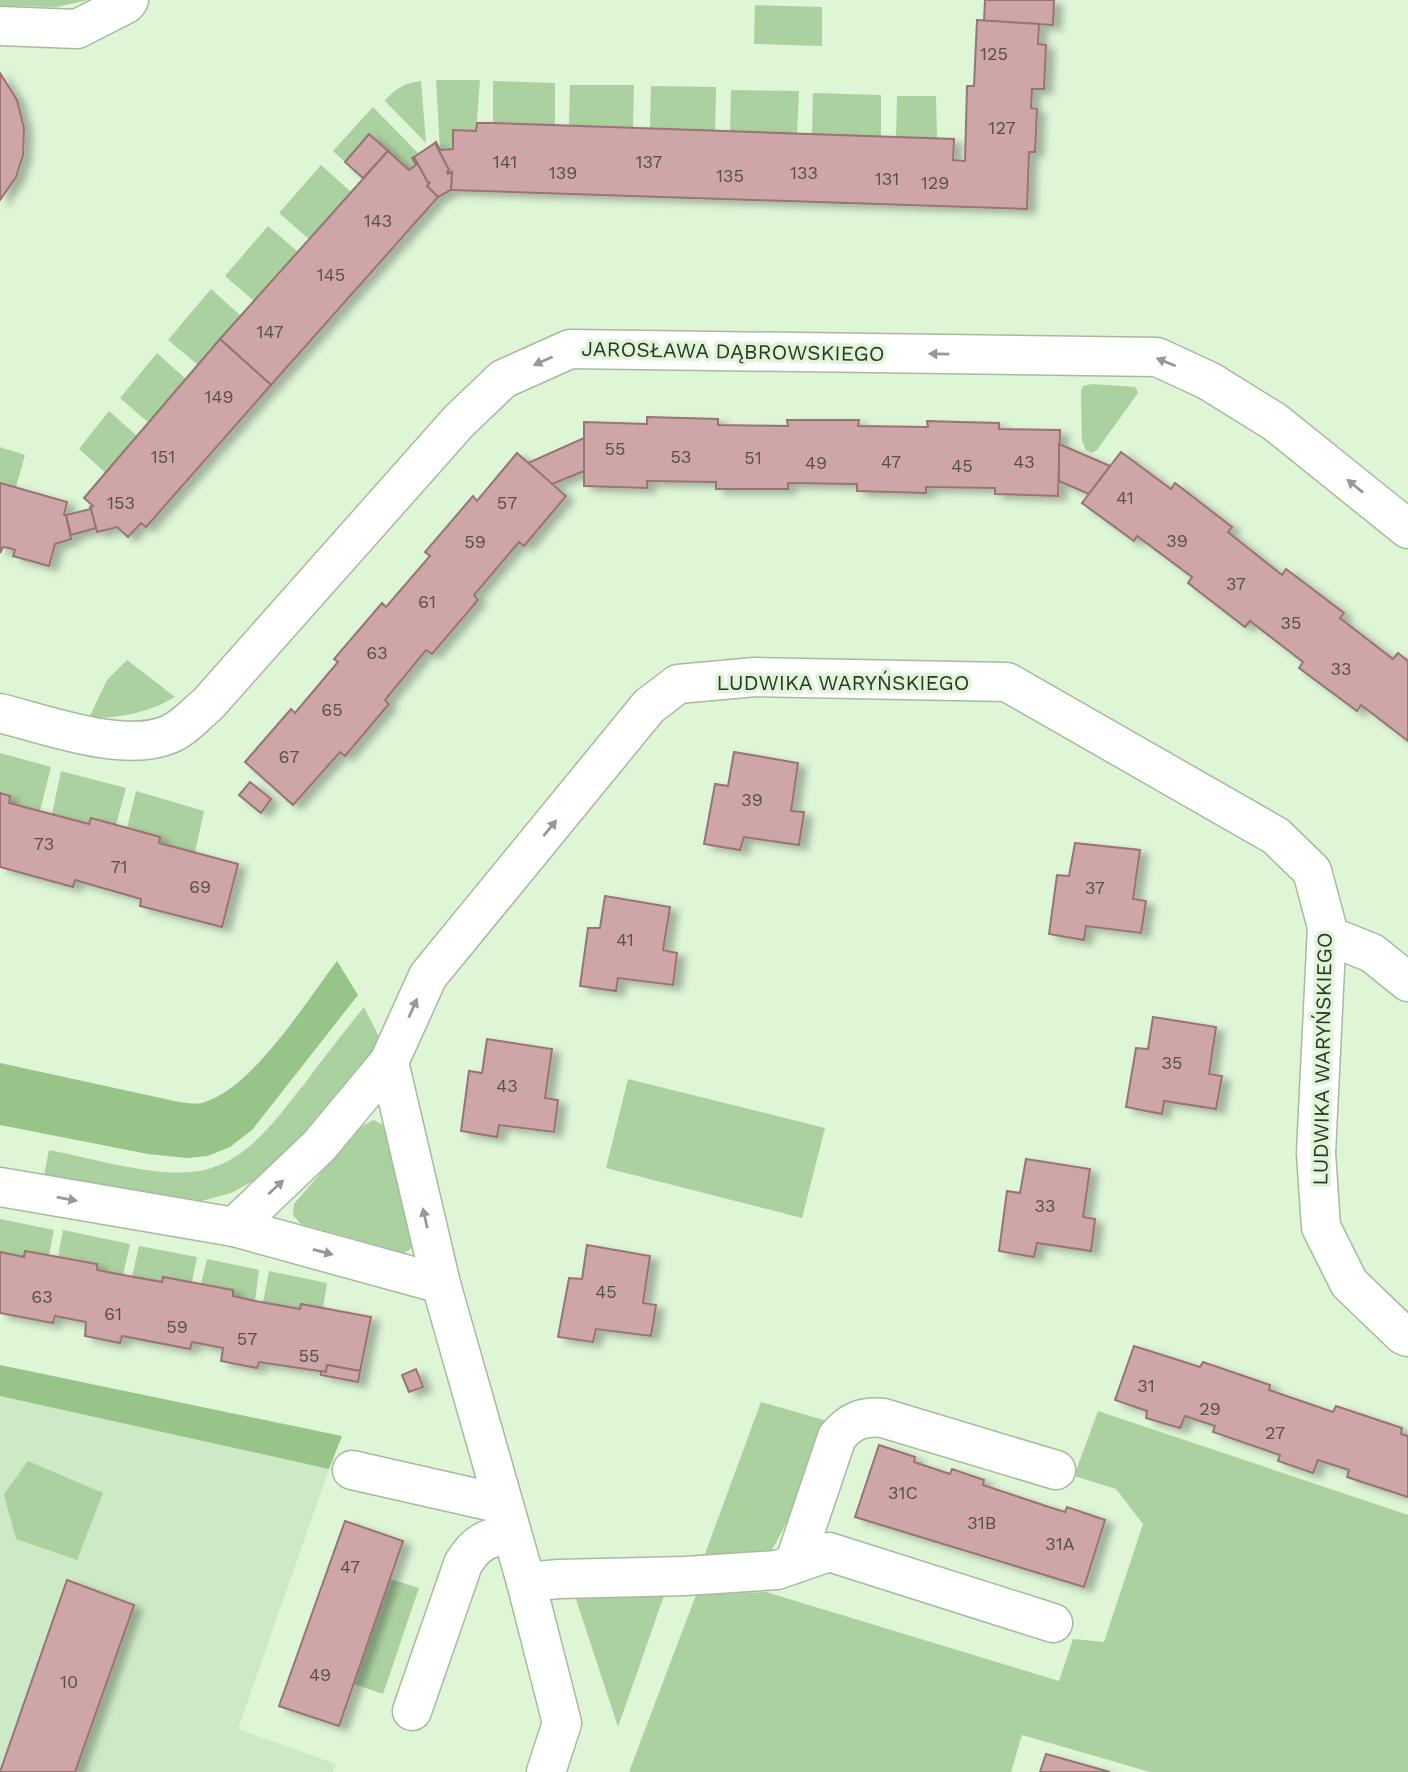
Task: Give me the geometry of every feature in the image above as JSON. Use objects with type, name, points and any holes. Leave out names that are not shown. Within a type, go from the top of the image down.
[{"type":"street","points":[[0,26],[77,29],[130,0]]},
{"type":"street","name":"JAROSŁAWA DĄBROWSKIEGO","points":[[0,713],[114,741],[144,741],[172,734],[208,704],[459,421],[503,379],[570,349],[1157,357],[1209,381],[1275,422],[1408,529]]},
{"type":"street","name":"LUDWIKA WARYŃSKIEGO","points":[[234,1227],[319,1146],[389,1062],[428,976],[649,706],[678,684],[755,677],[1007,682],[1276,836],[1312,871],[1327,927],[1316,1153],[1321,1227],[1349,1283],[1408,1337]]},
{"type":"street","points":[[1327,935],[1372,953],[1408,982]]},
{"type":"street","points":[[389,1062],[441,1284],[526,1582],[562,1723],[546,1772]]},
{"type":"street","points":[[0,1187],[234,1227],[441,1284]]},
{"type":"street","points":[[794,1564],[837,1437],[845,1427],[857,1420],[883,1418],[1056,1470]]},
{"type":"street","points":[[352,1470],[507,1519]]},
{"type":"street","points":[[412,1712],[463,1564],[472,1549],[487,1539],[507,1519]]},
{"type":"street","points":[[526,1582],[559,1578],[685,1576],[777,1570],[829,1552],[1054,1623]]},
{"type":"shaded area","points":[[0,0],[88,0],[57,7],[0,6]]},
{"type":"shaded area","points":[[755,5],[822,7],[822,46],[754,44]]},
{"type":"shaded area","points":[[436,80],[480,80],[476,131],[454,131],[453,149],[440,150]]},
{"type":"shaded area","points":[[421,81],[426,143],[385,101],[401,87]]},
{"type":"shaded area","points":[[493,81],[555,83],[555,126],[493,123]]},
{"type":"shaded area","points":[[570,85],[634,85],[633,128],[569,126]]},
{"type":"shaded area","points":[[651,86],[716,87],[715,131],[650,129]]},
{"type":"shaded area","points":[[731,90],[799,91],[797,134],[730,132]]},
{"type":"shaded area","points":[[813,93],[881,95],[881,137],[812,134]]},
{"type":"shaded area","points":[[897,96],[936,96],[937,138],[896,137]]},
{"type":"shaded area","points":[[373,107],[419,154],[412,158],[416,165],[409,170],[369,135],[345,162],[333,151]]},
{"type":"shaded area","points":[[321,165],[351,192],[309,239],[279,213]]},
{"type":"shaded area","points":[[268,226],[298,252],[254,301],[225,276]]},
{"type":"shaded area","points":[[211,289],[241,316],[198,365],[168,340]]},
{"type":"shaded area","points":[[157,353],[186,379],[149,423],[120,398]]},
{"type":"shaded area","points":[[1092,384],[1135,387],[1138,393],[1097,450],[1091,453],[1086,450],[1082,441],[1081,391],[1083,386]]},
{"type":"shaded area","points":[[109,411],[137,436],[106,473],[79,449]]},
{"type":"shaded area","points":[[0,447],[25,455],[16,487],[0,483]]},
{"type":"shaded area","points":[[127,660],[175,697],[134,714],[89,718],[107,680]]},
{"type":"shaded area","points":[[0,753],[51,767],[40,811],[9,803],[10,796],[0,793]]},
{"type":"shaded area","points":[[61,771],[126,788],[116,825],[91,818],[89,824],[52,814]]},
{"type":"shaded area","points":[[136,791],[204,811],[195,852],[159,843],[127,828]]},
{"type":"shaded area","points":[[364,1007],[385,1049],[272,1171],[231,1193],[183,1206],[43,1181],[49,1150],[139,1169],[175,1173],[210,1168],[227,1161],[243,1152],[270,1127]]},
{"type":"shaded area","points":[[628,1079],[825,1128],[802,1218],[606,1168]]},
{"type":"shaded area","points":[[374,1120],[383,1125],[389,1134],[412,1234],[412,1248],[404,1253],[301,1224],[293,1215],[294,1204],[360,1127]]},
{"type":"shaded area","points":[[0,1219],[54,1230],[49,1256],[25,1252],[24,1257],[0,1252]]},
{"type":"shaded area","points":[[63,1230],[130,1244],[123,1275],[97,1270],[58,1257]]},
{"type":"shaded area","points":[[139,1246],[197,1257],[192,1282],[162,1282],[132,1277]]},
{"type":"shaded area","points":[[207,1259],[259,1270],[255,1301],[201,1284]]},
{"type":"shaded area","points":[[269,1271],[327,1283],[323,1308],[301,1304],[300,1309],[263,1302]]},
{"type":"shaded area","points":[[0,1396],[329,1469],[238,1729],[336,1764],[333,1772],[0,1772]]},
{"type":"shaded area","points":[[761,1402],[824,1420],[810,1453],[795,1507],[772,1550],[758,1558],[702,1562]]},
{"type":"shaded area","points":[[1098,1411],[1408,1515],[1408,1772],[1150,1772],[1022,1735],[1011,1772],[629,1772],[696,1595],[766,1592],[1059,1681],[1073,1639],[1104,1642],[1143,1524],[1116,1489],[1074,1476]]},
{"type":"shaded area","points":[[28,1461],[103,1493],[77,1560],[16,1539],[4,1494]]},
{"type":"shaded area","points":[[390,1579],[419,1588],[383,1694],[354,1684]]},
{"type":"shaded area","points":[[666,1590],[618,1727],[575,1596]]},
{"type":"green space","points":[[337,961],[358,995],[252,1130],[230,1147],[208,1156],[187,1158],[148,1154],[0,1125],[0,1063],[192,1104],[202,1103],[223,1093],[260,1061]]},
{"type":"green space","points":[[0,1365],[342,1436],[329,1469],[0,1396]]},
{"type":"building","points":[[985,0],[1054,0],[1053,25],[984,21]]},
{"type":"building","points":[[977,20],[1039,24],[1038,44],[1046,45],[1044,89],[1032,89],[1031,108],[1037,109],[1035,152],[1029,152],[1027,209],[451,190],[452,172],[448,174],[449,170],[435,143],[440,150],[453,149],[453,130],[476,131],[477,123],[493,123],[954,139],[953,160],[965,161],[967,86],[974,86]]},
{"type":"building","points":[[0,73],[17,100],[24,128],[23,155],[16,177],[0,200]]},
{"type":"building","points":[[369,134],[388,151],[363,178],[345,162]]},
{"type":"building","points":[[435,143],[449,170],[448,174],[452,172],[451,190],[438,197],[427,186],[430,182],[428,183],[414,157]]},
{"type":"building","points":[[388,151],[409,170],[416,165],[412,158],[414,157],[428,183],[430,182],[427,186],[438,197],[271,385],[220,339]]},
{"type":"building","points":[[220,339],[271,385],[146,527],[141,523],[128,537],[117,527],[97,532],[90,507],[93,506],[84,498]]},
{"type":"building","points":[[647,417],[718,419],[718,425],[788,426],[787,420],[859,420],[858,426],[928,427],[927,421],[999,423],[999,429],[1060,430],[1058,496],[995,494],[995,488],[926,487],[926,493],[857,491],[857,484],[788,483],[788,489],[716,489],[716,482],[647,481],[647,488],[584,486],[584,422],[647,424]]},
{"type":"building","points":[[584,438],[584,471],[552,484],[528,463]]},
{"type":"building","points":[[1059,444],[1110,466],[1089,494],[1059,481]]},
{"type":"building","points":[[1121,452],[1171,489],[1175,483],[1232,527],[1228,532],[1282,575],[1286,569],[1344,613],[1340,618],[1393,659],[1398,653],[1408,661],[1408,741],[1361,705],[1357,711],[1299,668],[1303,662],[1250,621],[1245,627],[1188,583],[1192,577],[1137,536],[1134,541],[1082,503]]},
{"type":"building","points":[[517,453],[566,496],[524,546],[519,542],[474,595],[478,600],[432,654],[426,650],[385,700],[389,704],[345,756],[340,752],[293,805],[245,762],[291,709],[295,713],[338,662],[334,659],[382,603],[386,607],[430,556],[425,552],[473,496],[477,501]]},
{"type":"building","points":[[0,483],[67,502],[64,515],[71,539],[55,544],[49,566],[13,556],[15,550],[9,548],[3,547],[0,553]]},
{"type":"building","points":[[91,509],[96,528],[71,535],[66,515]]},
{"type":"building","points":[[734,752],[798,763],[791,811],[804,812],[799,845],[744,837],[740,850],[704,844],[715,784],[728,786]]},
{"type":"building","points":[[250,782],[271,799],[261,813],[239,795]]},
{"type":"building","points":[[0,793],[10,796],[9,803],[89,824],[91,818],[160,837],[159,843],[238,864],[222,927],[140,906],[141,899],[75,880],[73,887],[0,867]]},
{"type":"building","points":[[1075,843],[1140,850],[1133,899],[1146,901],[1141,933],[1086,926],[1084,940],[1049,934],[1057,875],[1069,876]]},
{"type":"building","points":[[605,896],[670,907],[663,950],[677,953],[673,985],[618,978],[616,991],[580,986],[588,928],[600,928]]},
{"type":"building","points":[[1153,1017],[1216,1027],[1209,1074],[1222,1076],[1216,1109],[1164,1101],[1162,1114],[1126,1107],[1136,1048],[1148,1049]]},
{"type":"building","points":[[487,1039],[552,1049],[545,1098],[558,1100],[554,1132],[499,1125],[497,1137],[461,1131],[469,1071],[482,1073]]},
{"type":"building","points":[[1026,1159],[1090,1169],[1083,1217],[1095,1219],[1091,1251],[1037,1243],[1034,1257],[999,1251],[1007,1191],[1020,1193]]},
{"type":"building","points":[[587,1245],[650,1256],[643,1303],[656,1305],[651,1336],[596,1329],[593,1342],[558,1337],[569,1278],[582,1279]]},
{"type":"building","points":[[25,1251],[97,1264],[97,1270],[123,1275],[162,1282],[163,1277],[233,1290],[233,1296],[255,1301],[300,1309],[301,1304],[371,1317],[360,1371],[327,1365],[326,1372],[259,1362],[257,1368],[221,1361],[223,1348],[192,1342],[190,1349],[122,1336],[120,1343],[85,1336],[86,1322],[55,1316],[53,1323],[0,1313],[0,1252],[24,1257]]},
{"type":"building","points":[[1134,1346],[1200,1367],[1203,1362],[1270,1385],[1269,1390],[1333,1412],[1336,1406],[1402,1428],[1401,1434],[1408,1436],[1408,1497],[1347,1477],[1349,1470],[1318,1460],[1313,1473],[1278,1461],[1280,1455],[1213,1432],[1215,1426],[1185,1416],[1180,1428],[1146,1418],[1147,1411],[1115,1400]]},
{"type":"building","points":[[327,1365],[360,1371],[358,1382],[321,1375],[321,1371],[326,1372]]},
{"type":"building","points":[[416,1369],[423,1387],[409,1392],[402,1375]]},
{"type":"building","points":[[879,1445],[915,1457],[914,1462],[950,1474],[952,1469],[984,1480],[983,1485],[1046,1506],[1065,1512],[1067,1507],[1105,1520],[1084,1587],[855,1517]]},
{"type":"building","points":[[345,1521],[403,1541],[339,1726],[279,1706]]},
{"type":"building","points":[[67,1580],[134,1605],[75,1772],[0,1772]]},
{"type":"building","points":[[1046,1754],[1110,1772],[1040,1772]]}]
